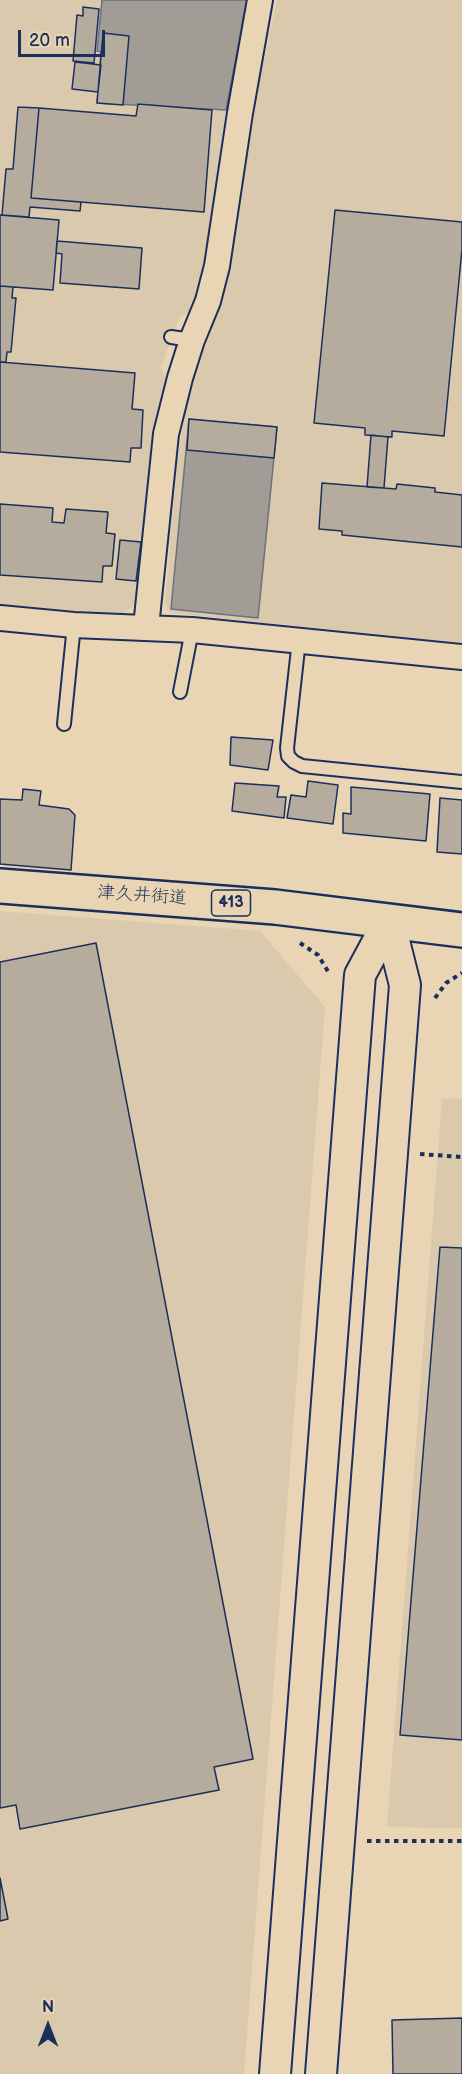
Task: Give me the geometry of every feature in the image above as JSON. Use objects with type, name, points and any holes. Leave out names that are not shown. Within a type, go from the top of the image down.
[{"type":"highway","name":"津久井街道","points":[[0,885],[275,907],[462,930]]},
{"type":"street","points":[[146,627],[151,523],[182,339],[207,301],[217,266],[253,77],[260,0]]},
{"type":"street","points":[[0,618],[74,625],[192,630],[462,657]]},
{"type":"street","points":[[276,2074],[360,975],[389,921]]},
{"type":"street","points":[[321,2074],[405,985],[389,921]]},
{"type":"lane","points":[[64,724],[74,625]]},
{"type":"lane","points":[[180,692],[192,630]]},
{"type":"lane","points":[[299,640],[287,748],[288,756],[294,762],[302,766],[462,782]]},
{"type":"path","points":[[419,1154],[462,1157]]},
{"type":"path","points":[[367,1840],[462,1842]]},
{"type":"shaded area","points":[[0,0],[247,0],[226,110],[205,258],[191,311],[180,316],[161,367],[166,380],[156,418],[135,604],[122,615],[47,611],[0,605]]},
{"type":"shaded area","points":[[102,0],[247,0],[226,110],[97,103],[101,52],[97,51]]},
{"type":"shaded area","points":[[277,0],[462,0],[462,643],[171,613],[165,604],[177,463],[187,405],[219,302],[234,244],[260,78]]},
{"type":"shaded area","points":[[189,419],[277,427],[258,618],[171,609]]},
{"type":"shaded area","points":[[0,911],[260,931],[325,1007],[244,2074],[0,2074]]},
{"type":"shaded area","points":[[442,1098],[462,1099],[462,1828],[387,1827]]},
{"type":"building","points":[[83,7],[99,9],[94,63],[73,61],[77,15],[83,16]]},
{"type":"building","points":[[103,33],[129,36],[123,105],[97,103]]},
{"type":"building","points":[[75,62],[101,65],[98,92],[72,89]]},
{"type":"building","points":[[138,104],[212,110],[204,212],[31,198],[39,108],[136,116]]},
{"type":"building","points":[[18,107],[39,108],[31,198],[81,202],[80,211],[30,207],[29,217],[2,215],[6,169],[13,169]]},
{"type":"building","points":[[335,210],[462,222],[462,249],[444,436],[392,431],[392,437],[365,435],[365,428],[314,423]]},
{"type":"building","points":[[0,215],[59,220],[53,290],[0,286]]},
{"type":"building","points":[[57,241],[142,248],[139,289],[60,283],[62,254],[56,253]]},
{"type":"building","points":[[0,286],[13,287],[12,298],[16,298],[11,352],[7,352],[6,362],[0,362]]},
{"type":"building","points":[[0,362],[135,373],[132,409],[143,410],[141,448],[131,448],[130,462],[0,452]]},
{"type":"building","points":[[189,419],[277,427],[274,458],[187,450]]},
{"type":"building","points":[[371,435],[388,437],[384,488],[367,487]]},
{"type":"building","points":[[322,483],[396,489],[397,484],[435,488],[435,492],[462,495],[462,547],[342,535],[342,531],[319,529]]},
{"type":"building","points":[[0,504],[53,508],[52,522],[64,523],[66,509],[108,512],[106,533],[115,534],[112,566],[103,566],[102,582],[0,575]]},
{"type":"building","points":[[120,540],[141,542],[136,581],[116,579]]},
{"type":"building","points":[[231,737],[273,740],[268,770],[230,765]]},
{"type":"building","points":[[308,781],[338,785],[333,824],[287,818],[291,795],[306,797]]},
{"type":"building","points":[[235,783],[279,786],[277,797],[286,797],[284,818],[232,811]]},
{"type":"building","points":[[351,787],[430,794],[426,841],[343,833],[343,813],[351,814]]},
{"type":"building","points":[[23,789],[41,791],[39,805],[69,809],[75,815],[71,870],[0,864],[0,799],[22,800]]},
{"type":"building","points":[[440,798],[462,800],[462,854],[437,852]]},
{"type":"building","points":[[96,943],[253,1759],[214,1767],[219,1790],[20,1829],[16,1805],[0,1808],[0,962]]},
{"type":"building","points":[[440,1247],[462,1248],[462,1740],[400,1735]]},
{"type":"building","points":[[0,1878],[8,1919],[0,1921]]},
{"type":"building","points":[[462,2018],[462,2074],[393,2074],[392,2020]]}]
